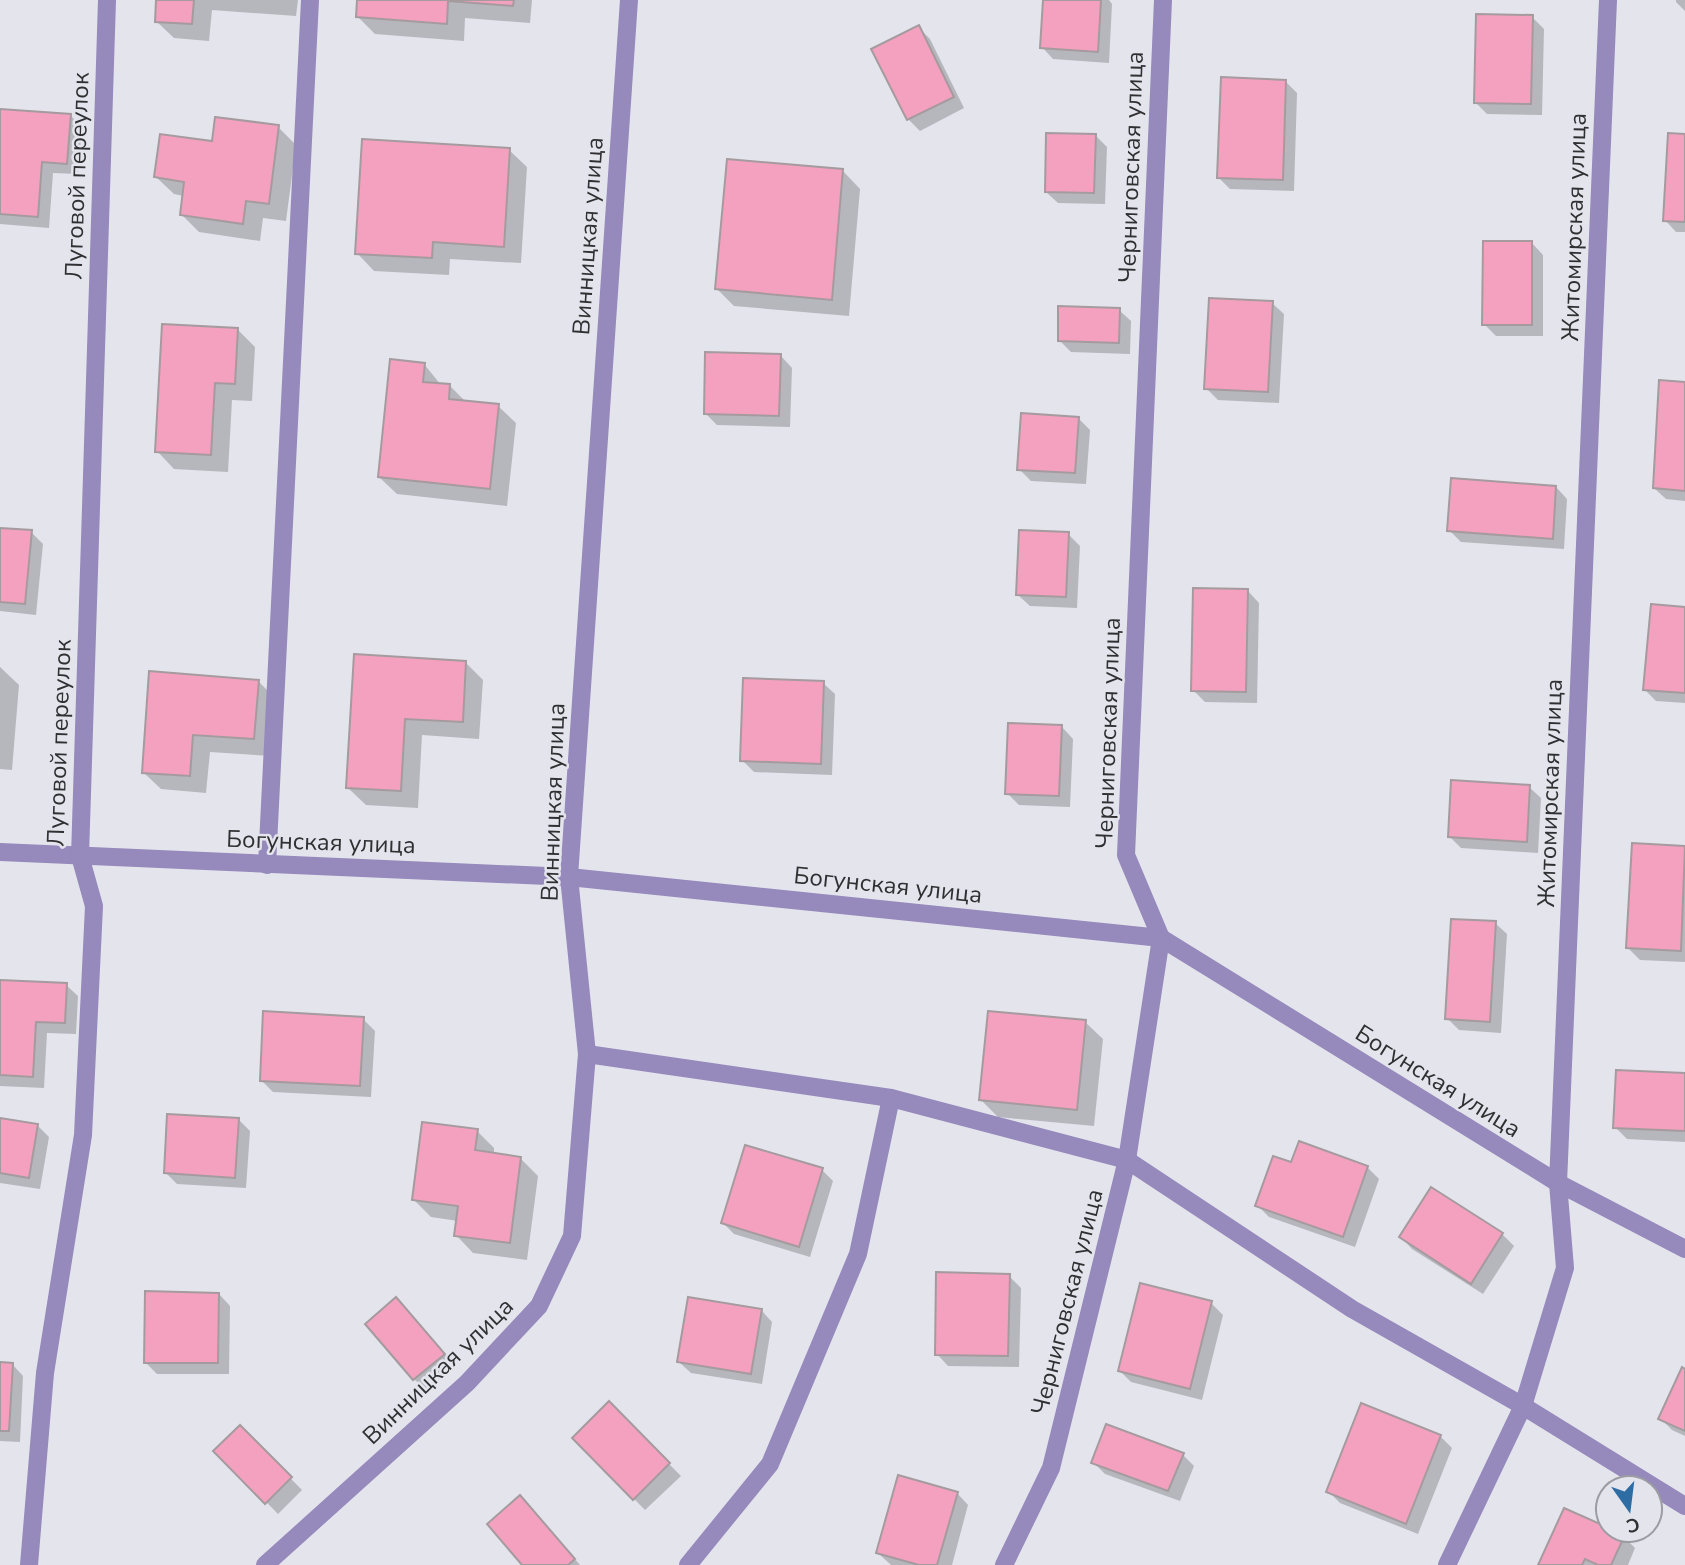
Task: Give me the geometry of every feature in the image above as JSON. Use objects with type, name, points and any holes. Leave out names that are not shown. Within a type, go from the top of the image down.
[{"type":"street","name":"Луговой переулок","points":[[29,1565],[45,1373],[83,1135],[94,906],[80,856],[107,0]]},
{"type":"street","points":[[267,865],[310,0]]},
{"type":"street","name":"Винницкая улица","points":[[265,1565],[467,1383],[539,1306],[572,1236],[587,1054],[569,877],[629,0]]},
{"type":"street","name":"Черниговская улица","points":[[1004,1565],[1051,1468],[1127,1160],[1161,938],[1126,855],[1163,0]]},
{"type":"street","name":"Житомирская улица","points":[[1447,1565],[1523,1406],[1565,1268],[1558,1184],[1608,0]]},
{"type":"street","name":"Богунская улица","points":[[0,852],[569,877],[1161,938],[1558,1184],[1685,1249]]},
{"type":"street","points":[[587,1054],[891,1098],[1127,1160],[1352,1310],[1523,1406],[1685,1506]]},
{"type":"street","points":[[688,1565],[770,1464],[858,1254],[891,1098]]},
{"type":"building","points":[[156,0],[194,0],[192,24],[155,22]]},
{"type":"building","points":[[357,0],[514,0],[513,6],[448,1],[447,24],[356,17]]},
{"type":"building","points":[[1043,0],[1101,0],[1098,52],[1040,48]]},
{"type":"building","points":[[1476,14],[1533,15],[1531,104],[1474,103]]},
{"type":"building","points":[[919,25],[954,97],[907,120],[871,49]]},
{"type":"building","points":[[1221,77],[1286,80],[1283,180],[1217,178]]},
{"type":"building","points":[[0,109],[71,114],[67,164],[42,162],[38,217],[0,214]]},
{"type":"building","points":[[215,117],[279,125],[269,204],[246,201],[243,224],[180,215],[184,182],[154,177],[160,134],[212,141]]},
{"type":"building","points":[[1046,133],[1096,134],[1094,193],[1045,192]]},
{"type":"building","points":[[1668,133],[1685,134],[1685,222],[1663,221]]},
{"type":"building","points":[[362,139],[510,148],[504,247],[433,242],[432,258],[355,254]]},
{"type":"building","points":[[727,159],[843,169],[832,300],[715,289]]},
{"type":"building","points":[[1483,241],[1532,241],[1532,325],[1482,325]]},
{"type":"building","points":[[1209,298],[1273,301],[1268,392],[1204,389]]},
{"type":"building","points":[[1058,306],[1120,308],[1119,343],[1058,341]]},
{"type":"building","points":[[162,324],[238,328],[235,384],[215,383],[211,455],[155,452]]},
{"type":"building","points":[[705,352],[781,354],[779,416],[704,414]]},
{"type":"building","points":[[390,359],[425,363],[423,382],[450,384],[449,399],[499,404],[490,489],[378,477]]},
{"type":"building","points":[[1659,380],[1685,382],[1685,491],[1653,488]]},
{"type":"building","points":[[1021,413],[1079,417],[1075,473],[1017,470]]},
{"type":"building","points":[[1451,478],[1556,486],[1553,539],[1447,531]]},
{"type":"building","points":[[0,528],[32,530],[25,604],[0,602]]},
{"type":"building","points":[[1019,530],[1069,532],[1066,597],[1016,595]]},
{"type":"building","points":[[1193,588],[1248,589],[1246,692],[1191,691]]},
{"type":"building","points":[[1651,604],[1685,607],[1685,693],[1643,690]]},
{"type":"building","points":[[354,654],[466,661],[463,722],[405,719],[401,791],[346,788]]},
{"type":"building","points":[[149,671],[259,680],[254,739],[193,735],[190,776],[142,773]]},
{"type":"building","points":[[743,678],[824,681],[821,764],[740,761]]},
{"type":"building","points":[[1008,723],[1062,725],[1059,796],[1005,794]]},
{"type":"building","points":[[1451,780],[1530,785],[1527,842],[1448,837]]},
{"type":"building","points":[[1632,843],[1685,846],[1681,951],[1626,948]]},
{"type":"building","points":[[1451,919],[1496,921],[1490,1022],[1445,1019]]},
{"type":"building","points":[[0,980],[67,983],[65,1023],[36,1022],[33,1077],[0,1075]]},
{"type":"building","points":[[263,1011],[364,1017],[360,1086],[260,1081]]},
{"type":"building","points":[[988,1011],[1086,1020],[1077,1110],[979,1100]]},
{"type":"building","points":[[1616,1070],[1685,1073],[1685,1131],[1613,1128]]},
{"type":"building","points":[[167,1114],[239,1118],[235,1178],[164,1173]]},
{"type":"building","points":[[0,1118],[38,1124],[29,1178],[0,1173]]},
{"type":"building","points":[[422,1122],[478,1129],[475,1150],[521,1157],[510,1243],[454,1236],[458,1206],[412,1200]]},
{"type":"building","points":[[1299,1141],[1368,1166],[1343,1237],[1255,1206],[1273,1156],[1291,1162]]},
{"type":"building","points":[[745,1145],[823,1168],[799,1247],[721,1223]]},
{"type":"building","points":[[1431,1187],[1503,1233],[1471,1284],[1399,1237]]},
{"type":"building","points":[[936,1272],[1010,1274],[1008,1356],[935,1355]]},
{"type":"building","points":[[1140,1283],[1212,1301],[1190,1389],[1118,1371]]},
{"type":"building","points":[[145,1291],[219,1293],[218,1363],[144,1363]]},
{"type":"building","points":[[396,1297],[445,1354],[413,1380],[365,1324]]},
{"type":"building","points":[[688,1297],[762,1309],[751,1374],[677,1362]]},
{"type":"building","points":[[0,1362],[13,1363],[9,1431],[0,1431]]},
{"type":"building","points":[[1682,1367],[1685,1369],[1685,1431],[1658,1419]]},
{"type":"building","points":[[609,1401],[670,1463],[633,1500],[572,1438]]},
{"type":"building","points":[[1361,1403],[1441,1435],[1406,1524],[1326,1492]]},
{"type":"building","points":[[1106,1424],[1184,1453],[1168,1491],[1091,1463]]},
{"type":"building","points":[[240,1425],[292,1477],[265,1504],[213,1451]]},
{"type":"building","points":[[898,1475],[958,1492],[937,1565],[919,1565],[876,1553]]},
{"type":"building","points":[[520,1495],[575,1559],[568,1565],[522,1565],[487,1524]]},
{"type":"building","points":[[1564,1508],[1594,1521],[1594,1544],[1621,1544],[1611,1565],[1598,1565],[1585,1559],[1582,1565],[1538,1565]]}]
